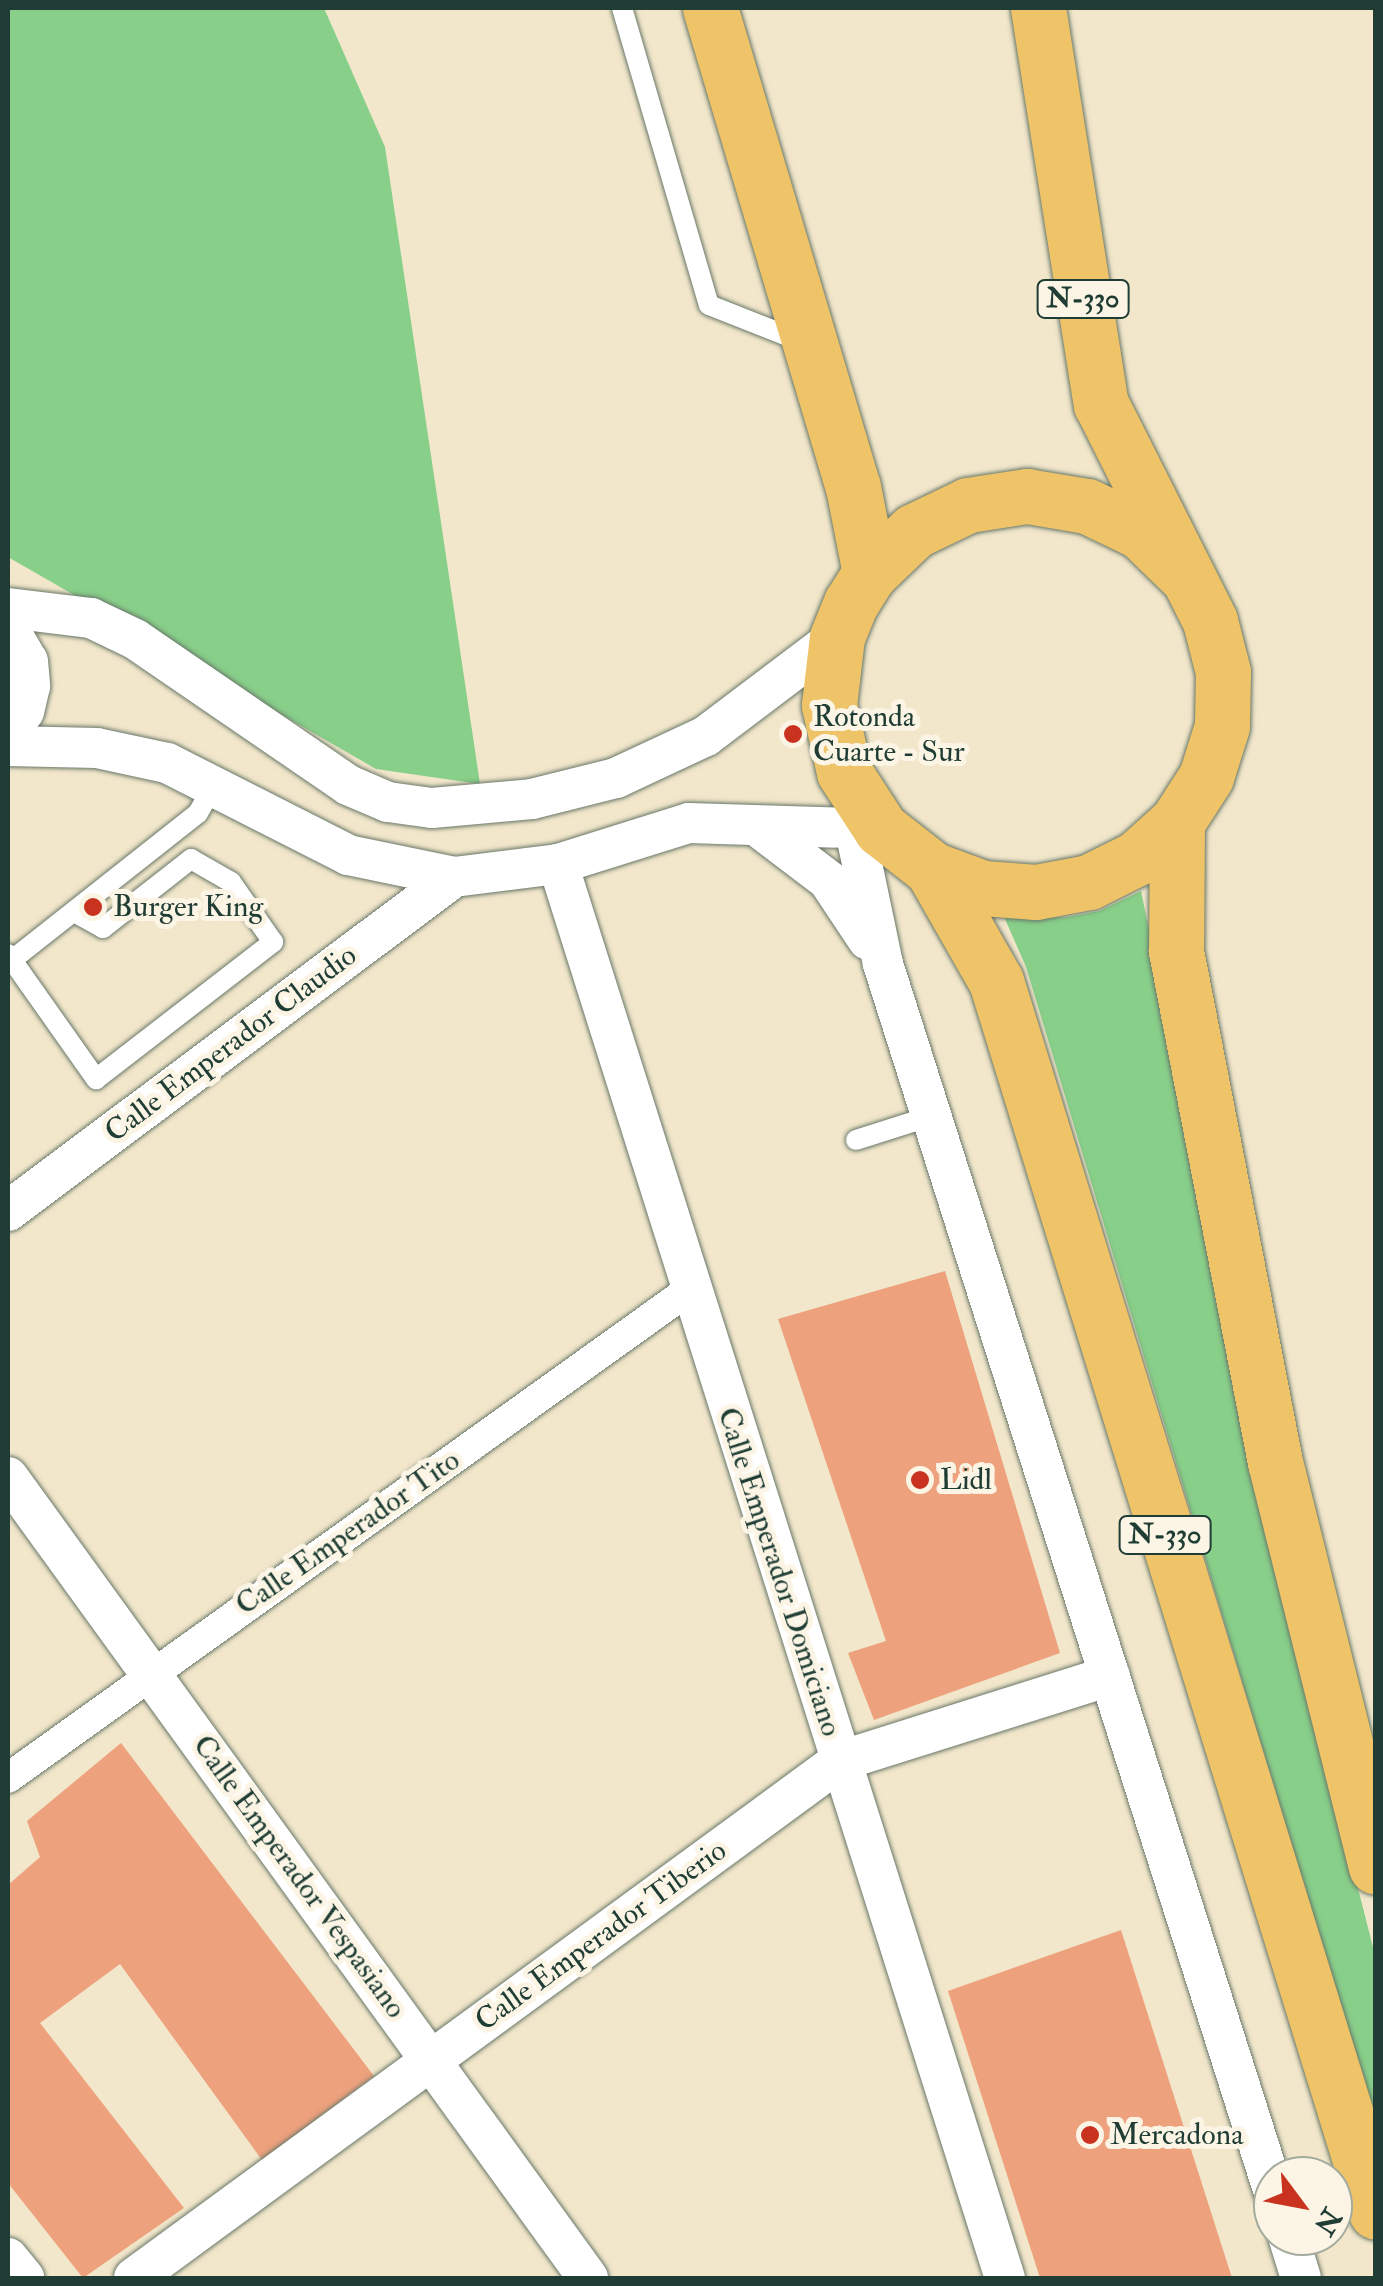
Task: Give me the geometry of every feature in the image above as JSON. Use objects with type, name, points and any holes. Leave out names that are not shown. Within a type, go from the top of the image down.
[{"type":"highway","points":[[710,8],[853,487],[870,573]]},
{"type":"highway","name":"N-330","points":[[1038,8],[1101,404],[1210,620],[1223,672],[1222,726],[1206,777],[1177,822],[1137,858],[1089,882],[1036,892],[982,888],[932,869],[864,819],[844,772],[828,705],[837,637],[870,573],[928,525],[968,505],[1028,496],[1087,506],[1141,532],[1184,574]]},
{"type":"highway","points":[[1177,822],[1176,951],[1275,1462],[1376,1866]]},
{"type":"highway","name":"N-330","points":[[932,869],[996,981],[1376,2212]]},
{"type":"street","points":[[8,608],[36,608],[106,625],[348,786],[388,802],[432,808],[532,800],[616,778],[706,736],[837,637]]},
{"type":"street","points":[[8,628],[28,661],[30,686],[24,711],[8,734]]},
{"type":"street","points":[[8,746],[131,753],[215,784],[348,855],[454,876],[558,864],[689,823],[864,819],[884,964],[1262,2156]]},
{"type":"street","points":[[746,822],[791,846],[828,880],[884,964]]},
{"type":"street","name":"Calle Emperador Domiciano","points":[[558,864],[689,1290],[1005,2278]]},
{"type":"street","name":"Calle Emperador Claudio","points":[[8,1212],[454,876]]},
{"type":"street","name":"Calle Emperador Tito","points":[[8,1778],[689,1290]]},
{"type":"street","name":"Calle Emperador Vespasiano","points":[[8,1477],[434,2058],[588,2278]]},
{"type":"street","name":"Calle Emperador Tiberio","points":[[134,2278],[840,1761],[1110,1676]]},
{"type":"street","points":[[8,2258],[24,2278]]},
{"type":"lane","points":[[622,8],[709,305],[811,346]]},
{"type":"lane","points":[[74,912],[103,928],[191,859],[231,882],[273,942],[96,1079],[10,957],[74,912],[198,813],[215,784]]},
{"type":"lane","points":[[856,1140],[931,1116]]},
{"type":"green space","points":[[8,8],[324,8],[385,147],[480,784],[376,769],[8,557]]},
{"type":"green space","points":[[1141,891],[1300,1661],[1375,1955],[1375,2120],[1026,967],[1002,912],[1022,919],[1067,917],[1099,911]]},
{"type":"building","name":"Lidl","points":[[945,1271],[1060,1653],[874,1720],[848,1653],[886,1641],[778,1319]]},
{"type":"building","points":[[121,1743],[374,2076],[262,2160],[120,1964],[40,2023],[184,2208],[83,2278],[8,2183],[8,1885],[40,1857],[27,1821]]},
{"type":"building","name":"Mercadona","points":[[1121,1930],[1232,2278],[1040,2278],[948,1991]]},
{"type":"place","name":"Rotonda Cuarte - Sur","points":[[793,734]]},
{"type":"place","name":"Burger King","points":[[93,907]]},
{"type":"place","name":"Lidl","points":[[920,1480]]},
{"type":"place","name":"Mercadona","points":[[1090,2135]]}]
